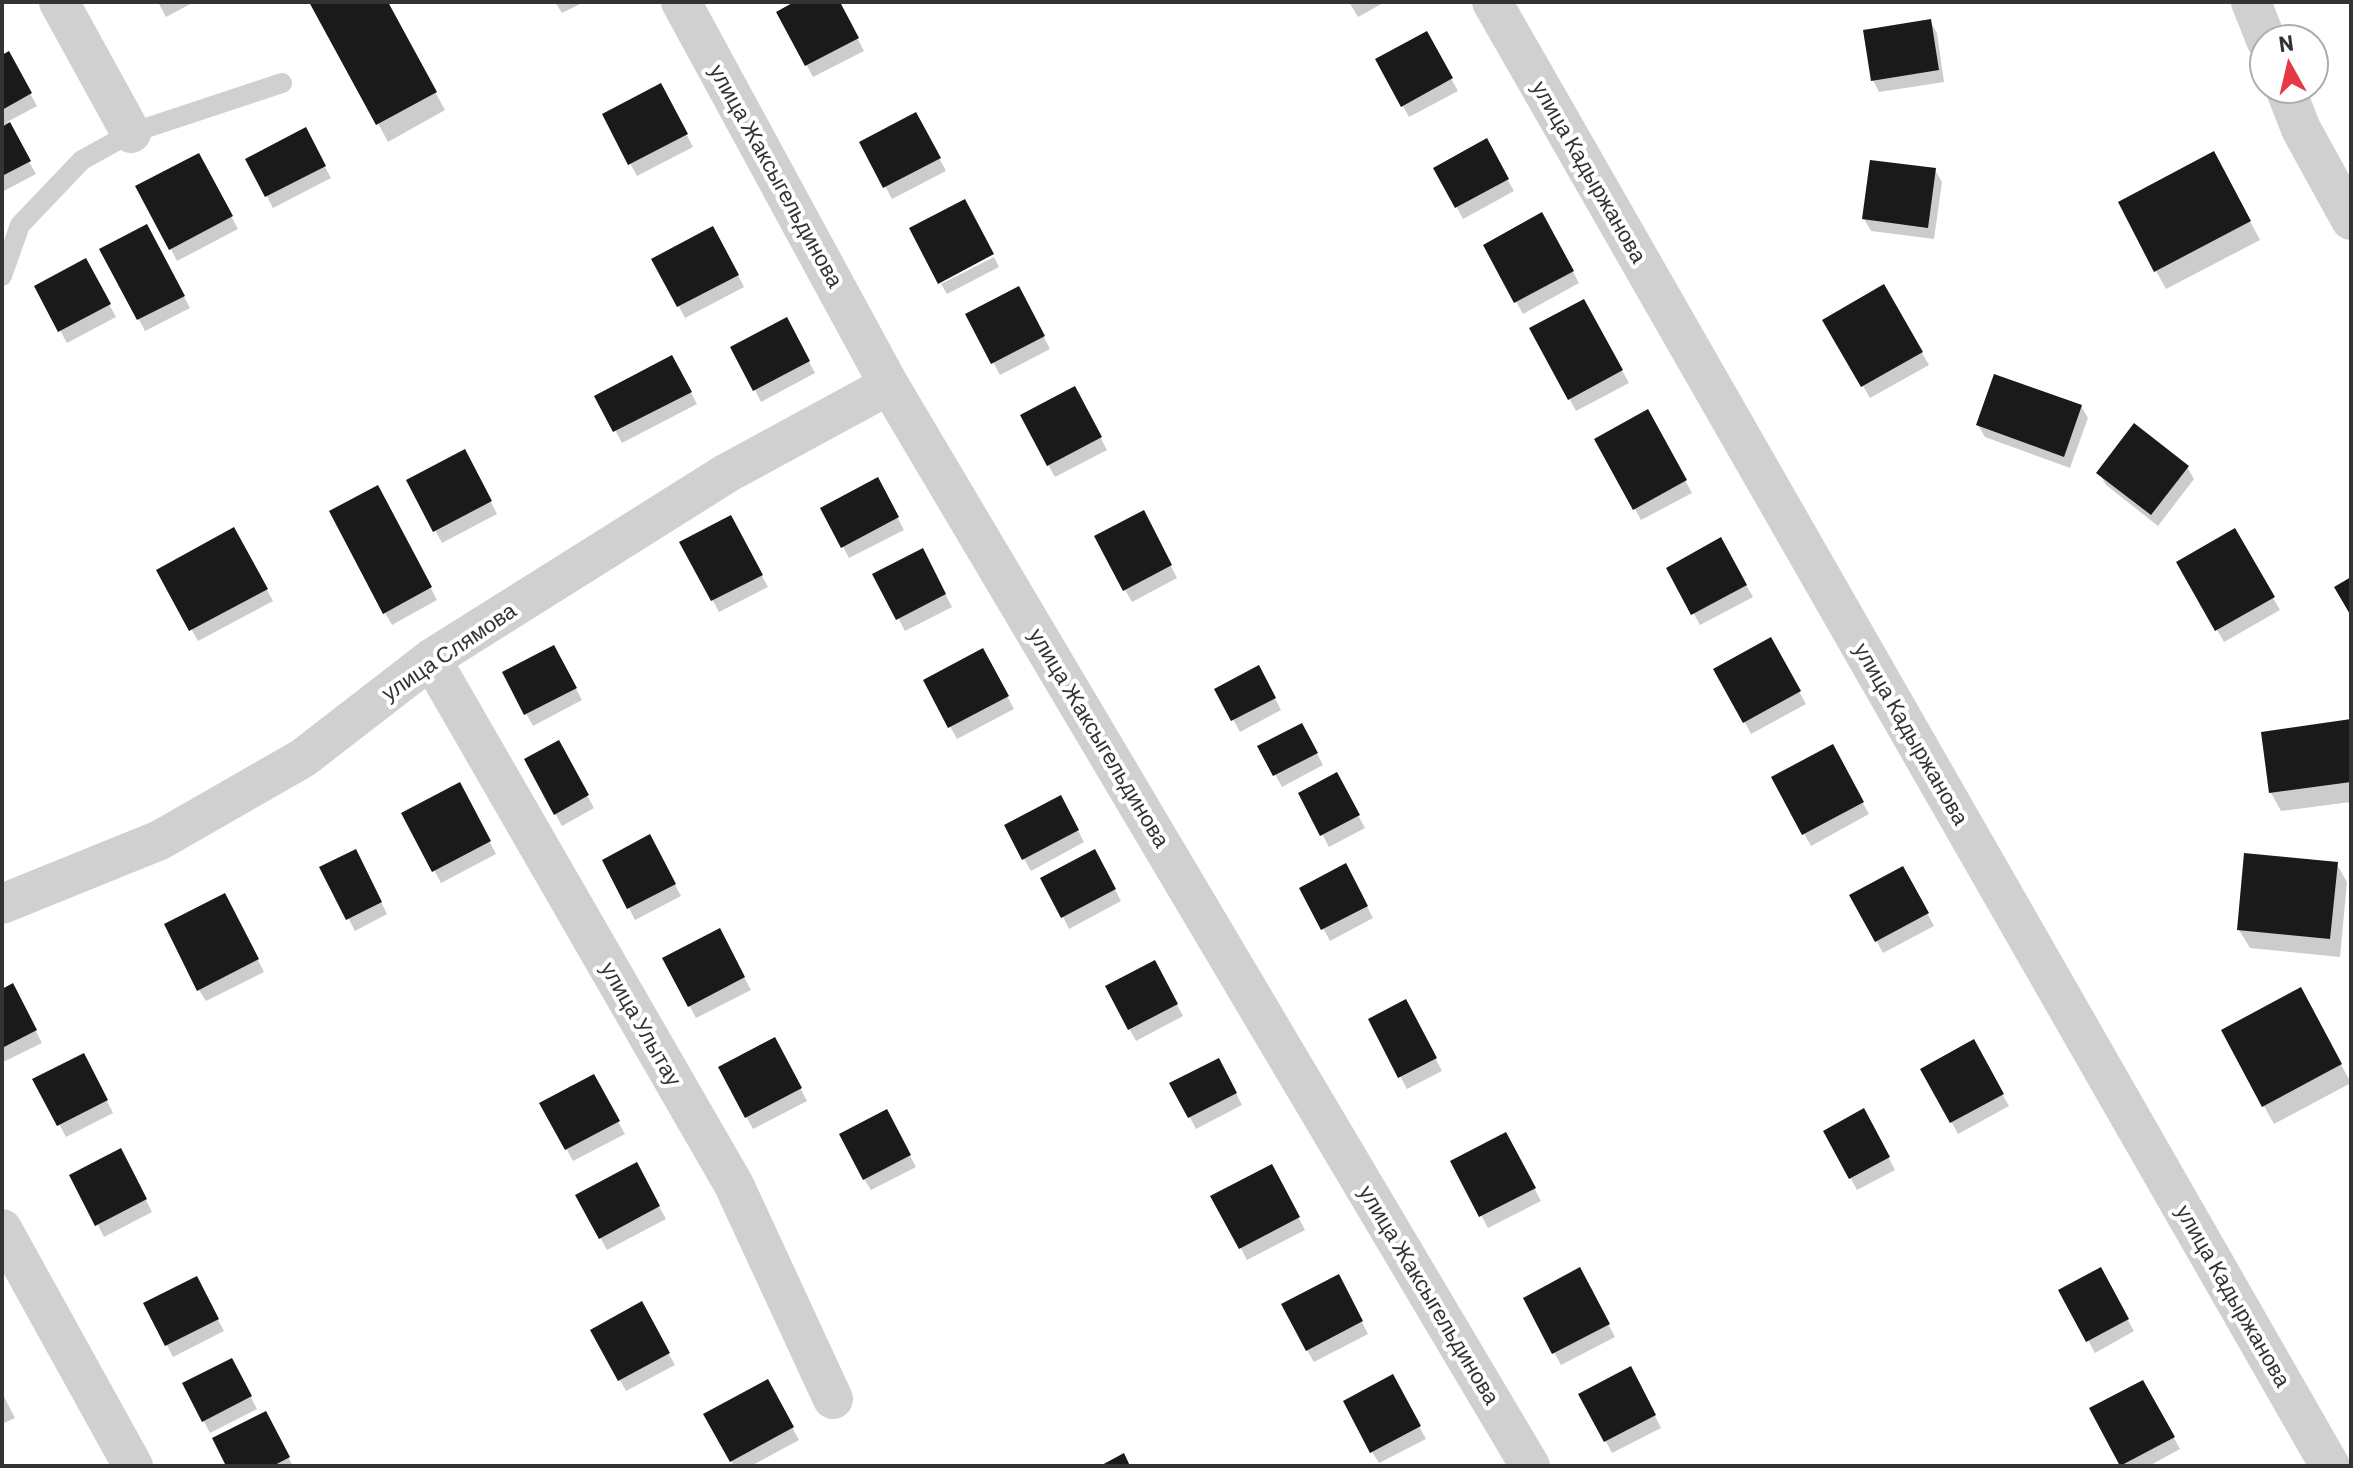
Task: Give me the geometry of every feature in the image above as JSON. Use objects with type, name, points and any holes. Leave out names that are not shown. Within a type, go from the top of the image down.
[{"type":"street","points":[[59,2],[131,133]]},
{"type":"street","name":"улица Жаксыгельдинова","points":[[681,2],[889,385],[1519,1462]]},
{"type":"street","name":"улица Кадыржанова","points":[[1492,2],[2330,1466]]},
{"type":"street","points":[[2251,2],[2260,24]]},
{"type":"street","points":[[2291,104],[2301,129],[2351,220]]},
{"type":"street","name":"улица Слямова","points":[[2,904],[173,832],[303,758],[431,659],[727,473],[889,385]]},
{"type":"street","name":"улица Улытау","points":[[431,659],[734,1185],[833,1399]]},
{"type":"street","points":[[2,1229],[133,1466]]},
{"type":"lane","points":[[2,276],[20,225],[82,160],[131,133],[282,83]]},
{"type":"building","points":[[309,2],[388,2],[437,92],[376,125]]},
{"type":"building","points":[[794,2],[840,2],[859,38],[805,66],[776,12]]},
{"type":"building","points":[[1931,19],[1939,70],[1871,81],[1863,30]]},
{"type":"building","points":[[1427,31],[1453,78],[1401,107],[1375,59]]},
{"type":"building","points":[[9,51],[32,93],[2,110],[2,55]]},
{"type":"building","points":[[661,83],[688,134],[628,165],[602,114]]},
{"type":"building","points":[[916,112],[941,158],[883,188],[859,142]]},
{"type":"building","points":[[10,122],[31,161],[2,176],[2,127]]},
{"type":"building","points":[[306,127],[326,166],[265,197],[245,159]]},
{"type":"building","points":[[1487,138],[1509,179],[1455,208],[1433,168]]},
{"type":"building","points":[[2214,151],[2251,221],[2154,272],[2118,202]]},
{"type":"building","points":[[199,153],[233,216],[169,250],[135,186]]},
{"type":"building","points":[[1870,160],[1936,168],[1928,228],[1862,219]]},
{"type":"building","points":[[965,199],[994,254],[938,284],[909,228]]},
{"type":"building","points":[[1542,212],[1574,271],[1514,303],[1483,245]]},
{"type":"building","points":[[147,224],[185,296],[137,320],[99,249]]},
{"type":"building","points":[[713,226],[739,275],[677,307],[651,259]]},
{"type":"building","points":[[86,258],[111,304],[58,332],[34,286]]},
{"type":"building","points":[[1884,284],[1923,352],[1861,387],[1822,320]]},
{"type":"building","points":[[1019,286],[1045,336],[991,364],[965,314]]},
{"type":"building","points":[[1584,299],[1623,370],[1568,400],[1529,328]]},
{"type":"building","points":[[787,317],[810,361],[753,391],[730,347]]},
{"type":"building","points":[[672,355],[692,392],[613,432],[594,396]]},
{"type":"building","points":[[1994,374],[2082,405],[2064,457],[1976,425]]},
{"type":"building","points":[[1075,386],[1102,437],[1047,466],[1020,415]]},
{"type":"building","points":[[1648,409],[1687,480],[1633,510],[1594,439]]},
{"type":"building","points":[[2134,423],[2189,466],[2151,515],[2096,473]]},
{"type":"building","points":[[465,449],[492,501],[433,532],[406,480]]},
{"type":"building","points":[[878,477],[899,517],[841,548],[820,508]]},
{"type":"building","points":[[378,485],[432,587],[383,614],[329,511]]},
{"type":"building","points":[[1144,510],[1172,565],[1123,591],[1094,536]]},
{"type":"building","points":[[731,515],[763,575],[711,601],[679,542]]},
{"type":"building","points":[[234,527],[268,589],[189,631],[156,570]]},
{"type":"building","points":[[2235,528],[2275,597],[2215,631],[2176,562]]},
{"type":"building","points":[[1721,537],[1747,585],[1691,615],[1666,568]]},
{"type":"building","points":[[923,548],[946,594],[896,620],[872,574]]},
{"type":"building","points":[[2351,577],[2351,616],[2334,587]]},
{"type":"building","points":[[1771,637],[1801,691],[1743,723],[1713,669]]},
{"type":"building","points":[[554,645],[577,688],[524,715],[502,672]]},
{"type":"building","points":[[983,648],[1009,696],[948,728],[923,680]]},
{"type":"building","points":[[1259,665],[1276,698],[1231,721],[1214,689]]},
{"type":"building","points":[[2351,719],[2351,782],[2269,793],[2261,732]]},
{"type":"building","points":[[1302,723],[1318,753],[1273,776],[1257,746]]},
{"type":"building","points":[[559,740],[589,795],[554,815],[524,759]]},
{"type":"building","points":[[1833,744],[1864,802],[1802,835],[1771,777]]},
{"type":"building","points":[[1337,772],[1360,815],[1320,836],[1298,793]]},
{"type":"building","points":[[460,782],[491,841],[432,872],[401,813]]},
{"type":"building","points":[[1061,795],[1079,830],[1022,860],[1004,825]]},
{"type":"building","points":[[650,834],[676,884],[627,909],[602,860]]},
{"type":"building","points":[[356,849],[382,902],[346,920],[319,867]]},
{"type":"building","points":[[1095,849],[1116,889],[1061,918],[1040,878]]},
{"type":"building","points":[[2244,853],[2338,862],[2330,939],[2237,930]]},
{"type":"building","points":[[1346,863],[1368,906],[1321,930],[1299,888]]},
{"type":"building","points":[[1903,866],[1929,913],[1875,942],[1849,895]]},
{"type":"building","points":[[225,893],[259,959],[197,991],[164,924]]},
{"type":"building","points":[[720,928],[745,977],[688,1007],[662,958]]},
{"type":"building","points":[[1155,960],[1178,1004],[1128,1030],[1105,986]]},
{"type":"building","points":[[13,983],[37,1030],[2,1048],[2,989]]},
{"type":"building","points":[[2301,987],[2342,1064],[2262,1107],[2221,1030]]},
{"type":"building","points":[[1406,999],[1437,1058],[1398,1078],[1368,1019]]},
{"type":"building","points":[[775,1037],[802,1088],[745,1118],[718,1067]]},
{"type":"building","points":[[1974,1039],[2004,1094],[1950,1123],[1920,1069]]},
{"type":"building","points":[[84,1053],[108,1100],[57,1126],[32,1079]]},
{"type":"building","points":[[1219,1058],[1237,1093],[1188,1118],[1169,1083]]},
{"type":"building","points":[[594,1074],[620,1121],[565,1150],[539,1103]]},
{"type":"building","points":[[1864,1108],[1890,1157],[1849,1179],[1823,1131]]},
{"type":"building","points":[[887,1109],[911,1155],[863,1180],[839,1134]]},
{"type":"building","points":[[1506,1132],[1536,1188],[1479,1217],[1450,1161]]},
{"type":"building","points":[[121,1148],[147,1199],[95,1226],[69,1175]]},
{"type":"building","points":[[637,1162],[660,1206],[599,1239],[575,1195]]},
{"type":"building","points":[[1272,1164],[1300,1217],[1239,1249],[1210,1196]]},
{"type":"building","points":[[1580,1267],[1610,1324],[1552,1354],[1523,1298]]},
{"type":"building","points":[[2101,1267],[2129,1319],[2086,1342],[2058,1290]]},
{"type":"building","points":[[1339,1274],[1363,1321],[1306,1351],[1281,1304]]},
{"type":"building","points":[[197,1276],[219,1319],[165,1346],[143,1303]]},
{"type":"building","points":[[642,1301],[670,1353],[618,1381],[590,1330]]},
{"type":"building","points":[[232,1358],[252,1396],[202,1422],[182,1383]]},
{"type":"building","points":[[1631,1366],[1656,1415],[1604,1442],[1578,1394]]},
{"type":"building","points":[[1393,1374],[1421,1426],[1370,1453],[1343,1401]]},
{"type":"building","points":[[768,1379],[794,1427],[730,1462],[703,1414]]},
{"type":"building","points":[[2143,1380],[2175,1437],[2120,1466],[2089,1408]]},
{"type":"building","points":[[266,1411],[290,1457],[273,1466],[226,1466],[212,1438]]},
{"type":"building","points":[[1124,1453],[1130,1466],[1100,1466]]}]
